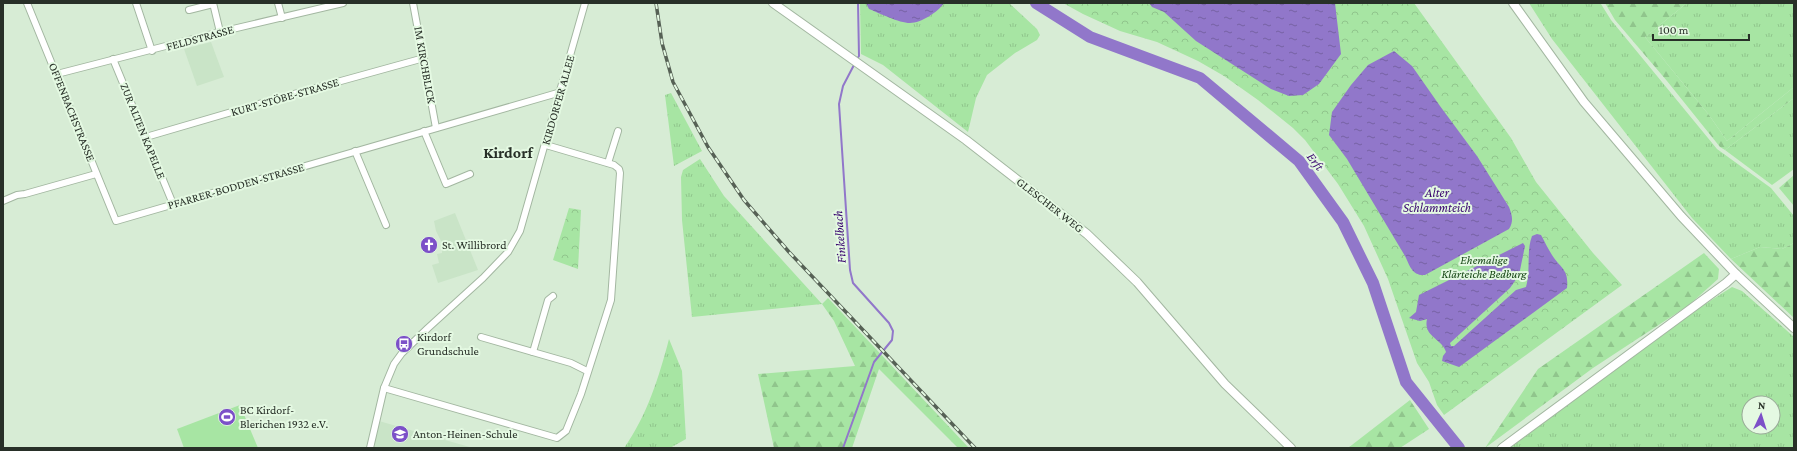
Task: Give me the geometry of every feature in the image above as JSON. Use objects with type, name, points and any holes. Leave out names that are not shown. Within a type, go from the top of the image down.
[{"type":"main road","name":"GLESCHER WEG","points":[[773,3],[966,140],[1087,234],[1137,282],[1225,384],[1291,448]]},
{"type":"main road","points":[[1513,3],[1584,102],[1681,216],[1736,274],[1794,328]]},
{"type":"main road","points":[[1502,448],[1726,283],[1736,274]]},
{"type":"street","name":"OFFENBACHSTRASSE","points":[[27,3],[116,221]]},
{"type":"street","points":[[136,3],[152,51]]},
{"type":"street","points":[[278,3],[282,18]]},
{"type":"street","name":"FELDSTRASSE","points":[[56,74],[152,51],[220,32],[343,3]]},
{"type":"street","name":"IM KIRCHBLICK","points":[[413,3],[436,128]]},
{"type":"street","name":"KIRDORFER ALLEE","points":[[370,448],[384,388],[391,370],[402,353],[458,299],[483,278],[508,252],[520,231],[546,145],[585,3]]},
{"type":"street","points":[[189,10],[213,4],[220,32]]},
{"type":"street","name":"KURT-STÖBE-STRASSE","points":[[146,137],[282,97],[424,58]]},
{"type":"street","name":"ZUR ALTEN KAPELLE","points":[[114,59],[173,204]]},
{"type":"street","name":"PFARRER-BODDEN-STRASSE","points":[[116,221],[561,92]]},
{"type":"street","points":[[424,131],[446,184],[470,174]]},
{"type":"street","points":[[608,163],[618,131]]},
{"type":"street","points":[[384,388],[557,438],[566,431],[581,394],[587,371],[611,300],[620,173],[619,169],[608,163],[546,145]]},
{"type":"street","points":[[355,152],[386,225]]},
{"type":"street","points":[[3,201],[17,195],[96,174]]},
{"type":"street","points":[[533,352],[548,300],[553,296]]},
{"type":"street","points":[[481,337],[571,363],[587,371]]},
{"type":"shaded area","points":[[211,42],[224,77],[197,86],[184,49]]},
{"type":"shaded area","points":[[455,213],[478,270],[438,283],[432,265],[439,263],[437,254],[442,253],[442,243],[436,231],[434,221]]},
{"type":"shaded area","name":"Anton-Heinen-Schule","points":[[379,421],[473,448],[373,448]]},
{"type":"green space","points":[[860,3],[1009,3],[1037,29],[1040,35],[1037,40],[1015,53],[987,75],[976,98],[968,132],[883,65],[861,54]]},
{"type":"green space","name":"Ehemalige Klärteiche Bedburg","points":[[1063,3],[1414,3],[1511,138],[1536,182],[1593,253],[1622,285],[1444,415],[1437,405],[1429,382],[1417,363],[1388,279],[1364,226],[1338,184],[1305,140],[1293,128],[1258,100],[1224,76],[1198,61],[1157,42],[1120,31]]},
{"type":"green space","points":[[1529,3],[1601,4],[1611,20],[1717,149],[1771,188],[1794,216],[1794,243],[1782,249],[1760,247],[1731,259],[1692,218],[1552,39]]},
{"type":"green space","points":[[1605,3],[1687,3],[1645,37],[1709,115],[1727,141],[1794,87],[1794,98],[1725,150],[1720,147],[1667,81],[1615,20]]},
{"type":"green space","points":[[1687,3],[1794,3],[1794,87],[1727,141],[1709,115],[1645,37]]},
{"type":"green space","points":[[671,93],[702,151],[674,166],[665,95]]},
{"type":"green space","points":[[1794,98],[1794,169],[1772,185],[1725,150]]},
{"type":"green space","points":[[700,159],[724,196],[822,304],[692,317],[682,220],[681,177],[683,170]]},
{"type":"green space","points":[[1794,175],[1794,206],[1779,188]]},
{"type":"green space","points":[[569,208],[581,210],[578,269],[553,260]]},
{"type":"green space","points":[[1794,243],[1794,318],[1731,259],[1760,247],[1782,249]]},
{"type":"green space","points":[[1704,253],[1719,269],[1718,279],[1689,305],[1593,368],[1485,448],[1538,369]]},
{"type":"green space","points":[[1732,287],[1742,291],[1794,337],[1794,448],[1508,448],[1699,308]]},
{"type":"green space","points":[[828,298],[969,448],[958,448],[879,369],[852,448],[774,448],[758,374],[855,366],[834,321],[822,304]]},
{"type":"green space","points":[[669,339],[682,371],[686,439],[670,448],[624,448],[646,409],[661,368]]},
{"type":"green space","points":[[1410,400],[1429,429],[1400,448],[1348,448]]},
{"type":"green space","name":"BC Kirdorf- Blerichen 1932 e.V.","points":[[240,405],[258,448],[184,448],[177,429]]},
{"type":"water","points":[[866,3],[944,3],[938,10],[929,16],[914,23],[905,23],[869,9]]},
{"type":"water","points":[[1149,3],[1335,3],[1341,54],[1319,84],[1303,95],[1289,96],[1271,89],[1196,41],[1164,12],[1152,7]]},
{"type":"water","name":"Alter Schlammteich","points":[[1394,51],[1412,66],[1477,156],[1509,207],[1512,215],[1512,223],[1509,229],[1425,275],[1417,274],[1412,270],[1347,159],[1329,135],[1332,112],[1351,85],[1368,65]]},
{"type":"water","points":[[1537,234],[1541,235],[1555,260],[1566,273],[1567,288],[1459,367],[1442,361],[1446,352],[1441,343],[1430,334],[1427,319],[1420,321],[1409,318],[1416,312],[1419,295],[1523,243],[1525,246],[1519,275],[1510,288],[1450,343],[1451,346],[1454,346],[1516,290],[1526,287],[1530,242],[1532,236]]},
{"type":"waterway","name":"Finkelbach","points":[[857,59],[859,56],[858,3]]},
{"type":"waterway","name":"Erft","points":[[1036,3],[1090,37],[1200,78],[1299,161],[1343,222],[1373,283],[1406,382],[1459,448]]},
{"type":"waterway","name":"Finkelbach","points":[[843,448],[874,362],[892,340],[893,331],[889,323],[853,283],[850,270],[839,104],[843,86],[855,63]]},
{"type":"railway","points":[[656,3],[662,43],[673,82],[708,147],[744,200],[789,252],[975,448]]},
{"type":"place","name":"St. Willibrord","points":[[429,245]]},
{"type":"place","name":"Kirdorf Grundschule","points":[[404,344]]},
{"type":"place","name":"BC Kirdorf- Blerichen 1932 e.V.","points":[[227,417]]},
{"type":"place","name":"Anton-Heinen-Schule","points":[[400,434]]},
{"type":"district","name":"Kirdorf","points":[[508,152]]}]
